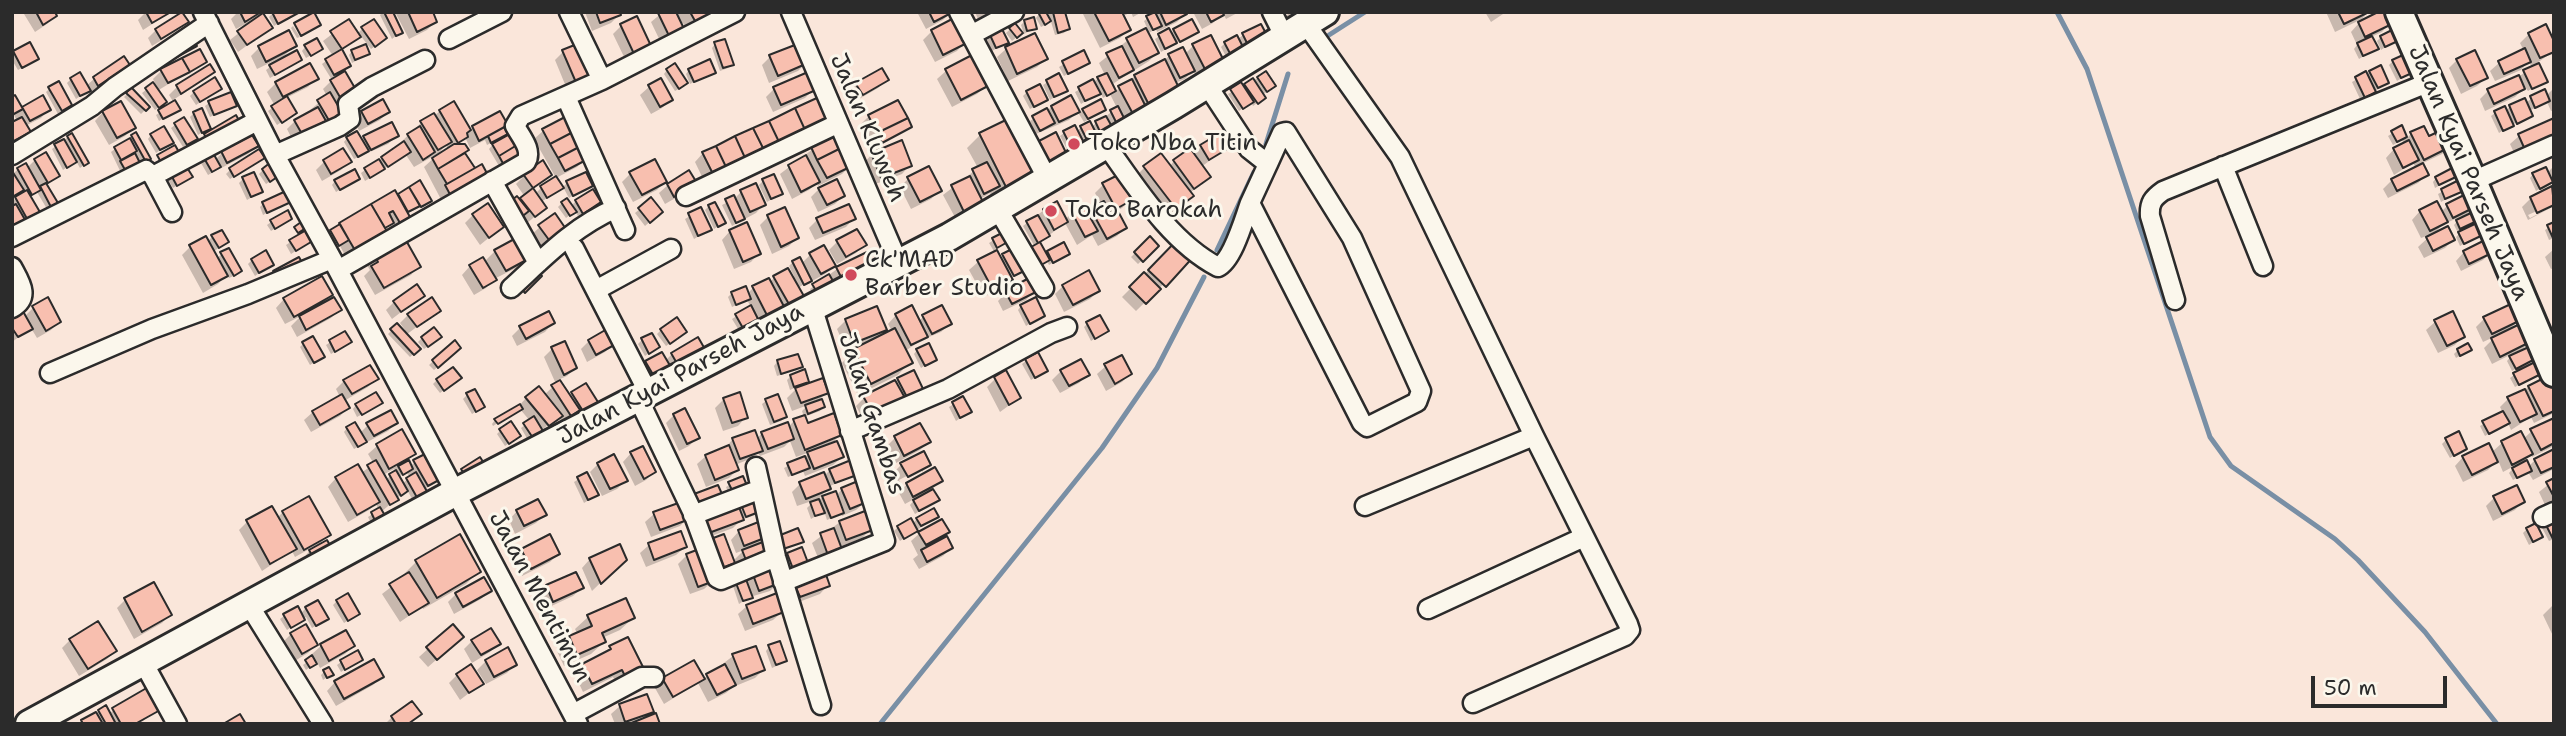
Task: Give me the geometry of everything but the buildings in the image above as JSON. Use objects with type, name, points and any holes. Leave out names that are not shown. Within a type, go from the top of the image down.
[{"type":"main road","name":"Jalan Kyai Parseh Jaya","points":[[2399,12],[2473,181],[2545,328],[2554,373]]},
{"type":"main road","name":"Jalan Kyai Parseh Jaya","points":[[29,724],[456,492],[949,237],[1305,24]]},
{"type":"street","points":[[449,39],[502,12]]},
{"type":"street","points":[[569,12],[602,80]]},
{"type":"street","points":[[50,373],[152,329],[335,264],[526,162],[528,149],[515,127],[521,116],[602,80],[735,12]]},
{"type":"street","name":"Jalan Kluweh","points":[[792,12],[837,124],[898,262]]},
{"type":"street","points":[[958,12],[1047,178]]},
{"type":"street","points":[[971,35],[1013,12]]},
{"type":"street","points":[[1272,12],[1305,24],[1400,158],[1630,630],[1626,636],[1473,703]]},
{"type":"street","points":[[12,155],[92,106],[206,17]]},
{"type":"street","name":"Jalan Mentimun","points":[[206,17],[257,121],[575,719]]},
{"type":"street","points":[[275,155],[340,126],[349,119],[348,104],[372,87],[425,60]]},
{"type":"street","points":[[2175,300],[2150,216],[2149,206],[2154,197],[2430,82]]},
{"type":"street","points":[[1207,85],[1249,149],[1268,164]]},
{"type":"street","points":[[566,97],[625,230]]},
{"type":"street","points":[[153,176],[257,121]]},
{"type":"street","points":[[686,197],[837,124]]},
{"type":"street","points":[[1106,145],[1167,225],[1203,260],[1218,267],[1224,265],[1231,252],[1251,203],[1282,133],[1286,132],[1352,238],[1421,391],[1417,402],[1367,426],[1362,423],[1251,203]]},
{"type":"street","points":[[2473,181],[2554,145]]},
{"type":"street","points":[[2223,166],[2263,266]]},
{"type":"street","points":[[12,237],[142,171],[148,171],[153,176],[172,212]]},
{"type":"street","points":[[492,181],[538,263]]},
{"type":"street","points":[[511,288],[552,247],[574,231],[616,208]]},
{"type":"street","points":[[997,208],[1044,288]]},
{"type":"street","points":[[575,248],[643,395],[719,580],[776,557]]},
{"type":"street","points":[[596,290],[671,249]]},
{"type":"street","points":[[12,267],[24,290],[24,296],[12,308]]},
{"type":"street","name":"Jalan Gambas","points":[[783,582],[884,543],[812,306]]},
{"type":"street","points":[[850,431],[948,389],[1067,327]]},
{"type":"street","points":[[1365,506],[1534,436]]},
{"type":"street","points":[[756,467],[776,557],[821,705]]},
{"type":"street","points":[[693,516],[761,489]]},
{"type":"street","points":[[1428,609],[1584,537]]},
{"type":"street","points":[[249,605],[323,724]]},
{"type":"street","points":[[143,662],[177,724]]},
{"type":"street","points":[[575,719],[642,677],[654,677]]},
{"type":"waterway","points":[[1329,35],[1365,12]]},
{"type":"waterway","points":[[2057,12],[2087,69],[2210,437],[2231,466],[2335,539],[2358,560],[2425,632],[2497,724]]},
{"type":"waterway","points":[[1266,144],[1288,74]]},
{"type":"waterway","points":[[1217,250],[1254,172]]},
{"type":"waterway","points":[[880,724],[1102,448],[1157,368],[1204,277]]},
{"type":"place","name":"Toko Nba Titin","points":[[1074,144]]},
{"type":"place","name":"Toko Barokah","points":[[1051,211]]},
{"type":"place","name":"Ck'MAD Barber Studio","points":[[851,275]]}]
